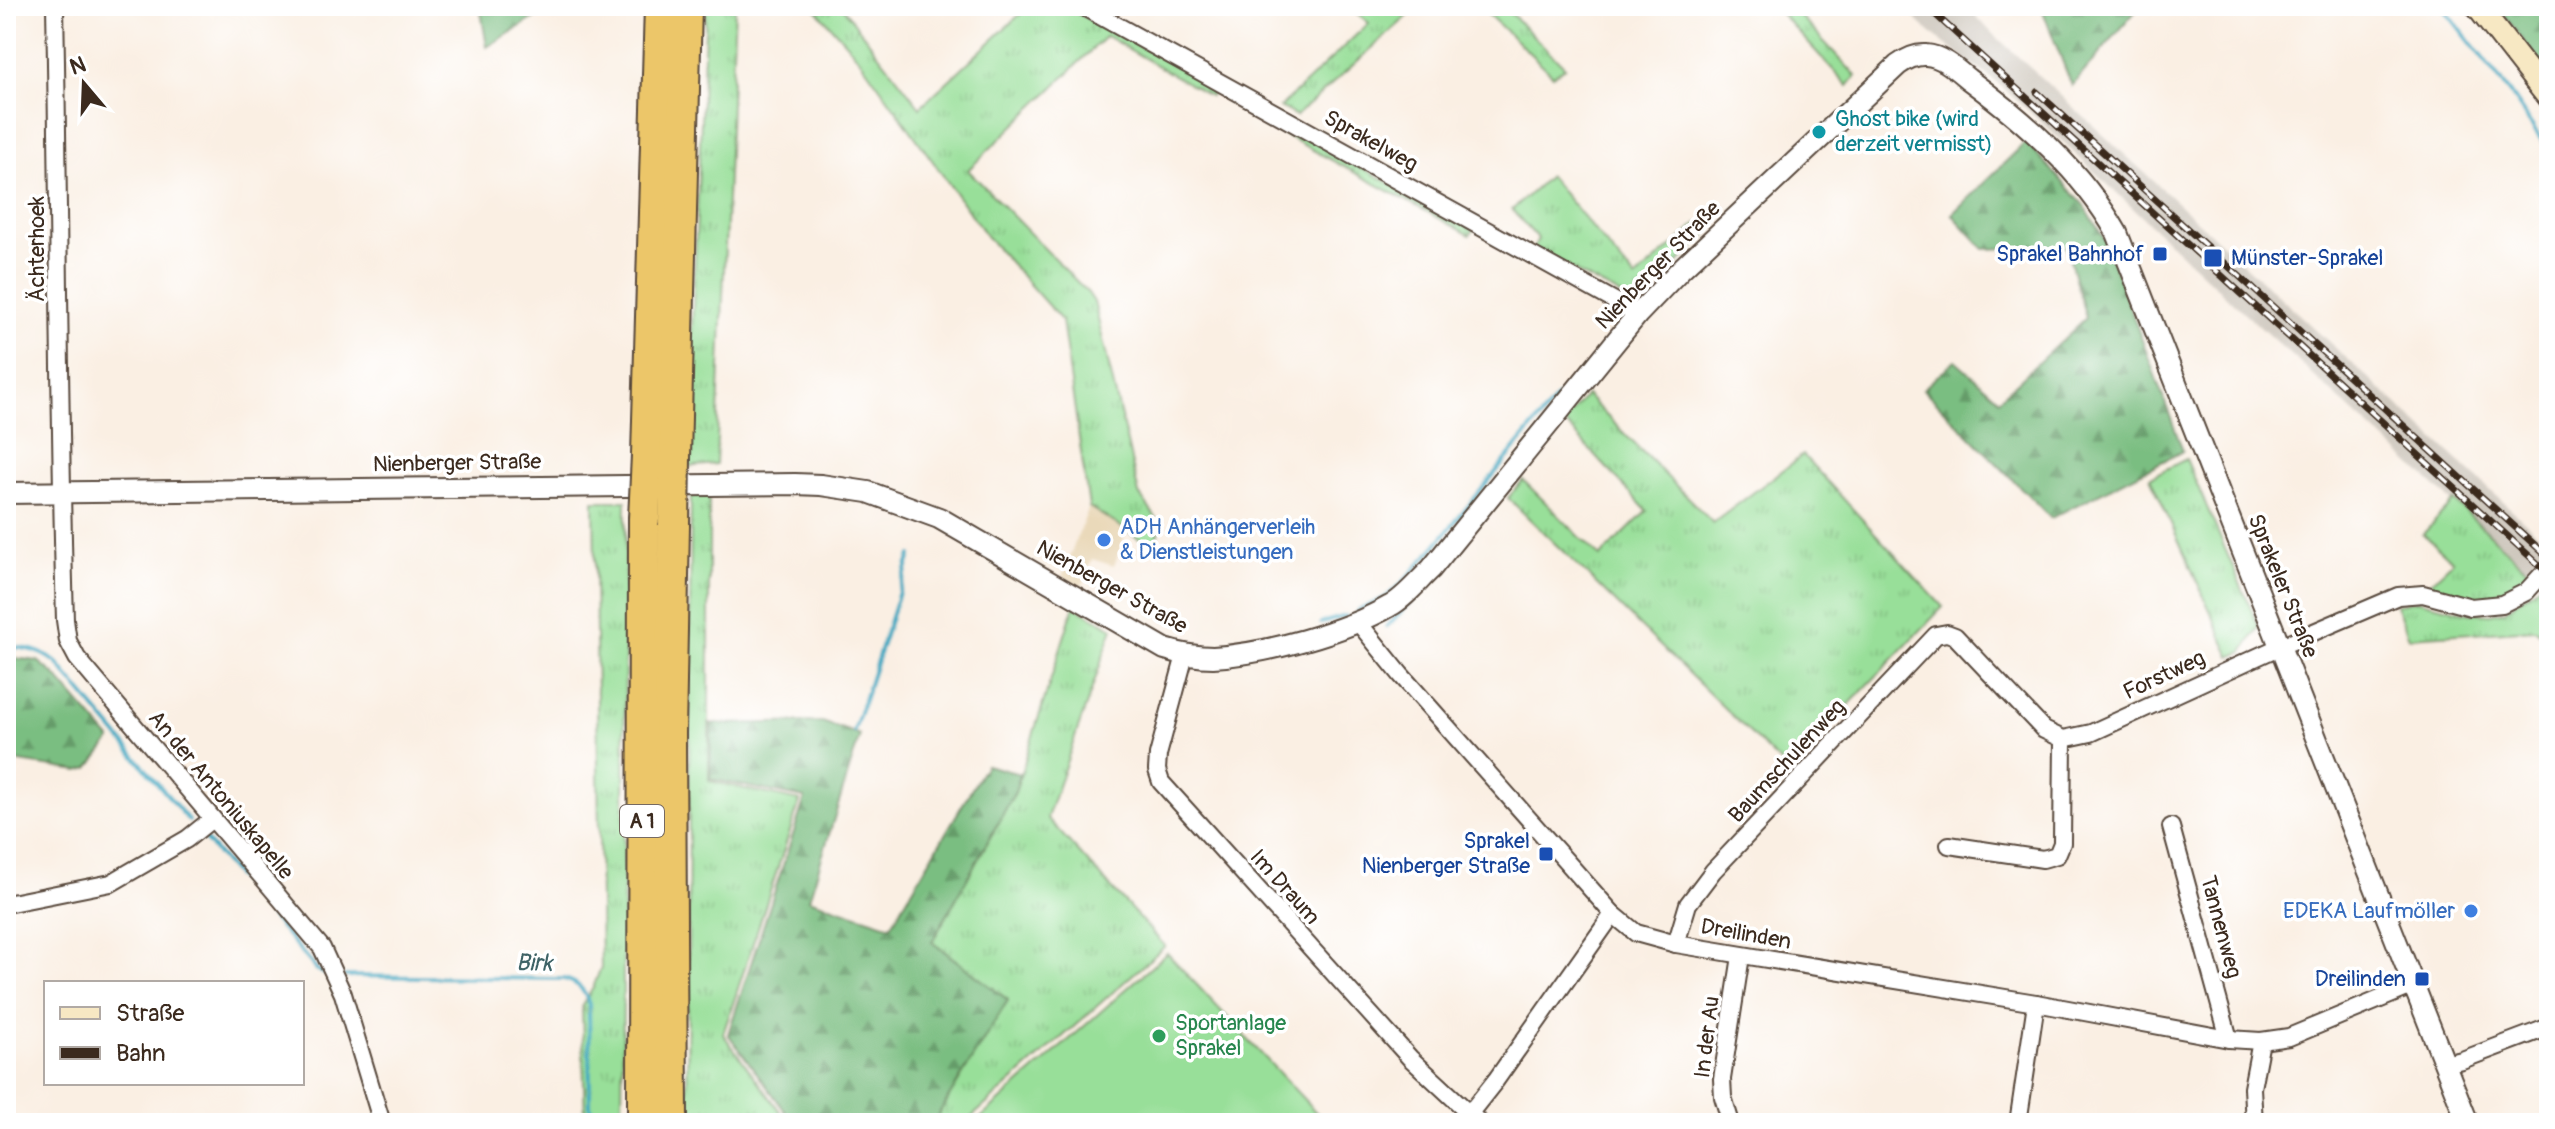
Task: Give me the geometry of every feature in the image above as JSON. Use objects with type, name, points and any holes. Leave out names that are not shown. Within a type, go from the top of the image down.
[{"type":"highway","name":"A 1","points":[[660,6],[661,456],[674,525],[670,733],[672,1123]]},
{"type":"highway","name":"A 1","points":[[643,1123],[644,519],[661,456],[686,6]]},
{"type":"main road","points":[[2477,6],[2549,98]]},
{"type":"street","name":"Ächterhoek","points":[[55,6],[61,492]]},
{"type":"street","name":"Sprakelweg","points":[[1082,6],[1638,314]]},
{"type":"street","name":"Nienberger Straße","points":[[6,493],[795,484],[846,488],[888,498],[939,518],[1165,649],[1185,655],[1234,655],[1358,622],[1394,605],[1431,569],[1638,314],[1681,269],[1908,58],[1929,55],[1938,58],[1998,100]]},
{"type":"street","name":"Sprakeler Straße","points":[[1998,100],[2078,178],[2117,233],[2468,1123]]},
{"type":"street","name":"An der Antoniuskapelle","points":[[61,492],[68,641],[77,658],[209,822],[313,936],[327,957],[343,994],[382,1123]]},
{"type":"street","name":"Forstweg","points":[[2063,739],[2091,733],[2398,596],[2423,594],[2471,607],[2502,604],[2526,592],[2549,567]]},
{"type":"street","name":"Dreilinden","points":[[1358,622],[1401,675],[1613,914],[1636,933],[1741,956],[2036,1003],[2229,1039],[2261,1041],[2289,1037],[2414,985]]},
{"type":"street","name":"Baumschulenweg","points":[[1676,944],[1688,904],[1713,871],[1936,635],[1947,633],[1955,636],[2044,730],[2063,739]]},
{"type":"street","name":"Im Draum","points":[[1185,655],[1158,755],[1157,770],[1161,782],[1410,1058],[1471,1119],[1613,914]]},
{"type":"street","points":[[1949,845],[2043,859],[2057,855],[2062,843],[2063,739]]},
{"type":"street","points":[[6,904],[111,883],[187,839],[209,822]]},
{"type":"street","name":"Tannenweg","points":[[2171,827],[2229,1039]]},
{"type":"street","name":"In der Au","points":[[1731,1123],[1723,1097],[1722,1079],[1741,956]]},
{"type":"street","points":[[2018,1123],[2036,1003]]},
{"type":"street","points":[[2445,1064],[2549,1027]]},
{"type":"street","points":[[2254,1123],[2252,1088],[2261,1041]]},
{"type":"shaded area","points":[[1901,6],[1967,6],[1990,31],[2549,544],[2549,557],[2533,575],[2240,309],[2051,131],[1995,81],[1933,35]]},
{"type":"shaded area","points":[[1089,507],[1126,532],[1114,566],[1092,559],[1082,587],[1062,576]]},
{"type":"green space","points":[[480,6],[554,6],[487,47]]},
{"type":"green space","points":[[706,6],[735,6],[716,464],[686,467]]},
{"type":"green space","points":[[813,6],[841,6],[920,107],[1029,6],[1064,6],[1218,88],[1210,96],[1106,36],[968,170],[1094,302],[1139,494],[1162,526],[1153,547],[1089,507],[1062,321],[987,237],[859,58]]},
{"type":"green space","points":[[1348,6],[1419,6],[1296,116],[1280,107],[1369,23]]},
{"type":"green space","points":[[1479,6],[1503,6],[1565,67],[1553,75]]},
{"type":"green space","points":[[1774,6],[1791,6],[1856,76],[1848,86]]},
{"type":"green space","points":[[2041,6],[2140,6],[2072,86]]},
{"type":"green space","points":[[2497,6],[2549,6],[2549,74]]},
{"type":"green space","points":[[1281,123],[1474,230],[1470,235],[1274,129]]},
{"type":"green space","points":[[2026,142],[2083,204],[2105,240],[2183,451],[2051,518],[1923,389],[1955,360],[1999,399],[2086,318],[2066,246],[1984,249],[1952,214]]},
{"type":"green space","points":[[1549,176],[1635,279],[1698,223],[1708,233],[1637,304],[1533,250],[1538,239],[1512,210]]},
{"type":"green space","points":[[1586,395],[1713,523],[1803,455],[1943,607],[1787,769],[1508,498],[1523,480],[1600,557],[1647,511],[1564,422]]},
{"type":"green space","points":[[2186,459],[2259,627],[2243,652],[2231,657],[2150,477]]},
{"type":"green space","points":[[691,489],[709,489],[709,781],[800,801],[723,1034],[789,1123],[687,1123]]},
{"type":"green space","points":[[594,501],[626,501],[622,1123],[585,1123],[582,1005],[601,967]]},
{"type":"green space","points":[[2454,501],[2533,575],[2507,592],[2484,598],[2430,589],[2432,581],[2453,561],[2423,534]]},
{"type":"green space","points":[[2545,581],[2549,585],[2549,641],[2536,629],[2409,637],[2396,605],[2416,600],[2471,613],[2490,614],[2504,611]]},
{"type":"green space","points":[[1074,606],[1113,628],[1047,818],[1165,946],[965,1123],[933,1123],[1008,1000],[932,942],[1015,792]]},
{"type":"green space","points":[[6,657],[38,661],[55,675],[111,740],[89,768],[79,771],[6,760]]},
{"type":"green space","points":[[822,722],[860,735],[809,899],[891,926],[986,765],[1020,774],[1015,792],[932,942],[1008,1000],[933,1123],[794,1123],[728,1034],[805,798],[710,779],[711,724]]},
{"type":"green space","name":"Sportanlage Sprakel","points":[[1167,953],[1326,1123],[975,1123]]},
{"type":"waterway","points":[[2442,6],[2509,92],[2549,151]]},
{"type":"waterway","points":[[1357,611],[1386,597],[1402,583],[1558,396]]},
{"type":"waterway","points":[[854,731],[911,555]]},
{"type":"waterway","points":[[1387,626],[1446,567]]},
{"type":"waterway","points":[[1321,623],[1346,616]]},
{"type":"waterway","name":"Birk","points":[[6,647],[33,650],[57,663],[189,821]]},
{"type":"waterway","name":"Birk","points":[[204,838],[317,970],[325,974]]},
{"type":"waterway","name":"Birk","points":[[345,976],[564,979],[574,983],[583,991],[589,1005],[590,1105],[592,1113],[601,1123]]},
{"type":"railway","points":[[1926,6],[2549,574]]},
{"type":"railway","points":[[2037,92],[2549,558]]},
{"type":"place","name":"Ghost bike (wird derzeit vermisst)","points":[[1819,132]]},
{"type":"place","name":"Sprakel Bahnhof","points":[[2160,254]]},
{"type":"place","name":"Münster-Sprakel","points":[[2213,258]]},
{"type":"place","name":"ADH Anhängerverleih & Dienstleistungen","points":[[1104,540]]},
{"type":"place","name":"Sprakel Nienberger Straße","points":[[1546,854]]},
{"type":"place","name":"EDEKA Laufmöller","points":[[2471,911]]},
{"type":"place","name":"Dreilinden","points":[[2422,979]]},
{"type":"place","name":"Sportanlage Sprakel","points":[[1159,1036]]}]
